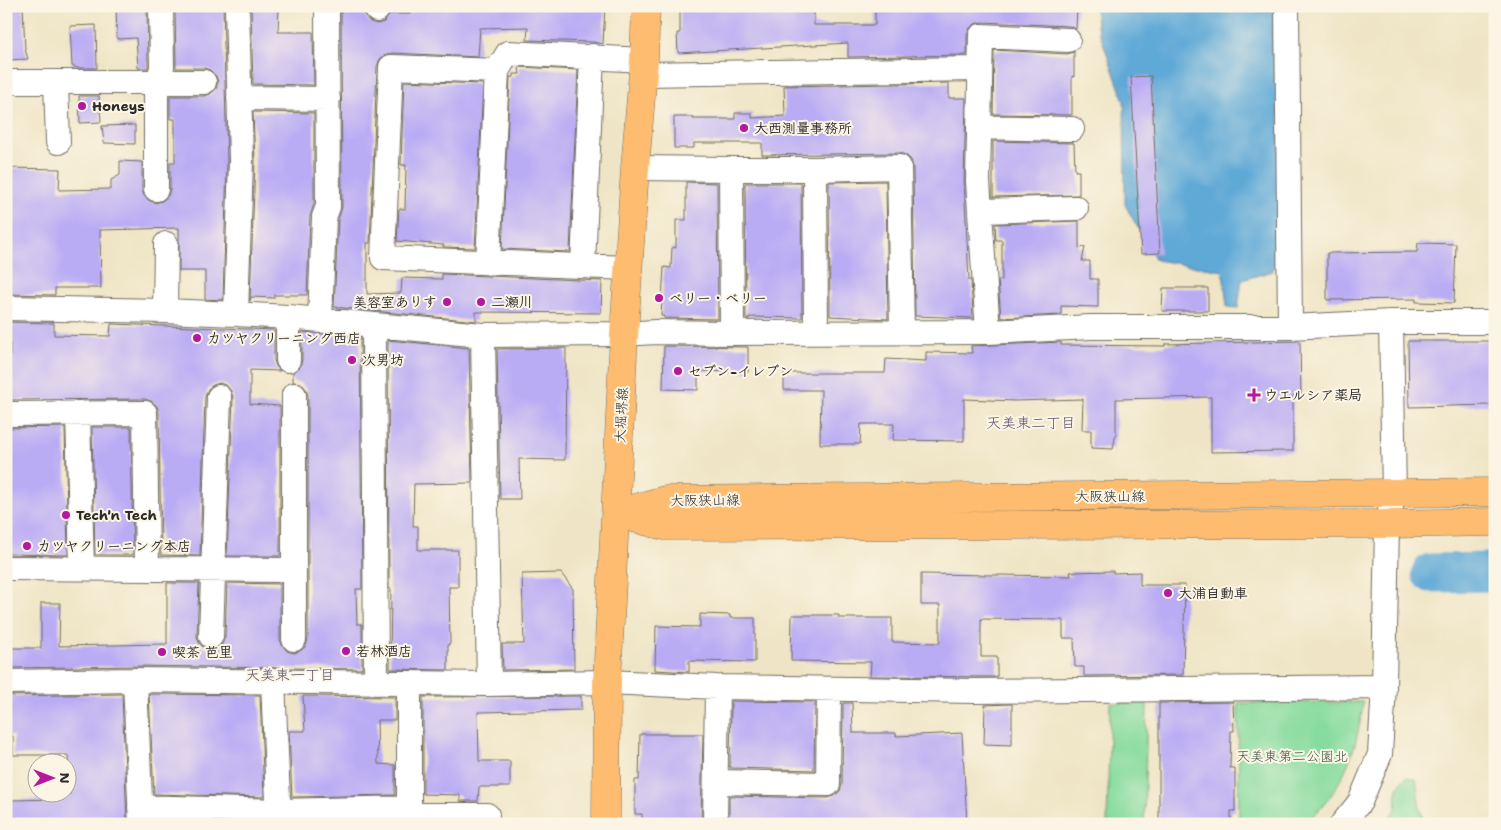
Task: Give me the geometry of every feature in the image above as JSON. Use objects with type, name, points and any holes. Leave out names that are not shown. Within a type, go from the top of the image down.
[{"type":"main road","name":"大堀堺線","points":[[606,824],[607,682],[624,334],[644,67],[646,6]]},
{"type":"main road","name":"大阪狭山線","points":[[616,514],[665,500],[1495,492]]},
{"type":"main road","name":"大阪狭山線","points":[[616,514],[664,526],[1495,522]]},
{"type":"street","points":[[156,189],[156,93],[162,67],[161,6]]},
{"type":"street","points":[[236,314],[241,161],[237,6]]},
{"type":"street","points":[[320,321],[324,217],[328,207],[326,6]]},
{"type":"street","points":[[1287,6],[1290,327]]},
{"type":"street","points":[[988,332],[978,180],[980,36],[1068,40]]},
{"type":"street","points":[[488,263],[497,71],[508,53],[592,56],[644,67],[980,68]]},
{"type":"street","points":[[583,266],[592,56]]},
{"type":"street","points":[[497,71],[391,67],[383,258],[628,268]]},
{"type":"street","points":[[6,82],[204,82]]},
{"type":"street","points":[[56,82],[58,142]]},
{"type":"street","points":[[239,98],[328,99]]},
{"type":"street","points":[[979,127],[1072,129]]},
{"type":"street","points":[[635,168],[816,169],[899,167],[902,331]]},
{"type":"street","points":[[731,169],[732,333]]},
{"type":"street","points":[[816,169],[816,332]]},
{"type":"street","points":[[980,211],[1076,208]]},
{"type":"street","points":[[165,311],[166,244]]},
{"type":"street","points":[[6,308],[236,314],[483,335],[655,332],[988,332],[1090,327],[1290,327],[1391,322],[1495,322]]},
{"type":"street","points":[[288,317],[288,360]]},
{"type":"street","points":[[1342,824],[1360,802],[1380,754],[1384,687],[1388,524],[1394,494],[1391,322]]},
{"type":"street","points":[[374,326],[376,683]]},
{"type":"street","points":[[483,335],[489,684]]},
{"type":"street","points":[[294,395],[294,639]]},
{"type":"street","points":[[211,636],[219,397]]},
{"type":"street","points":[[78,413],[82,568]]},
{"type":"street","points":[[6,414],[145,413],[147,570]]},
{"type":"street","points":[[6,568],[294,570]]},
{"type":"street","points":[[6,682],[135,680],[489,684],[607,682],[717,687],[974,692],[1384,687]]},
{"type":"street","points":[[135,680],[140,815],[279,817],[487,815]]},
{"type":"street","points":[[273,681],[279,817]]},
{"type":"street","points":[[409,683],[409,816]]},
{"type":"street","points":[[715,824],[717,687]]},
{"type":"street","points":[[716,782],[828,784],[829,689]]},
{"type":"green space","name":"天美東第二公園北","points":[[1363,702],[1356,740],[1343,776],[1329,798],[1308,822],[1305,824],[1239,824],[1238,703]]},
{"type":"green space","points":[[1110,703],[1147,704],[1144,824],[1107,824]]},
{"type":"green space","points":[[1407,777],[1416,779],[1420,809],[1425,824],[1379,824],[1394,813],[1399,785]]},
{"type":"water","points":[[1095,6],[1278,6],[1280,223],[1273,271],[1242,280],[1238,308],[1227,307],[1223,271],[1156,260],[1125,205],[1124,101],[1097,26]]},
{"type":"building","points":[[6,6],[23,6],[25,49],[28,59],[6,60]]},
{"type":"building","points":[[116,6],[147,6],[148,68],[138,68],[136,38],[117,39]]},
{"type":"building","points":[[223,6],[227,161],[223,300],[205,299],[205,271],[179,271],[179,228],[100,230],[101,288],[55,288],[55,295],[6,294],[7,168],[60,169],[59,190],[111,189],[111,180],[120,175],[120,161],[142,162],[142,189],[144,196],[156,203],[168,196],[170,189],[170,162],[175,162],[175,119],[170,119],[170,96],[204,96],[216,89],[218,82],[216,76],[210,70],[204,68],[176,68],[175,8]]},
{"type":"building","points":[[251,6],[279,6],[278,32],[313,32],[314,85],[253,84]]},
{"type":"building","points":[[410,6],[605,6],[603,44],[527,40],[528,27],[480,28],[478,57],[392,53],[380,59],[377,66],[370,243],[367,243],[367,294],[401,293],[402,278],[442,279],[442,274],[602,281],[601,313],[476,312],[476,321],[334,307],[338,220],[342,207],[341,10],[363,10],[370,22],[377,24],[384,22],[390,14],[410,14]]},
{"type":"building","points":[[680,6],[814,6],[814,25],[875,25],[875,6],[1077,6],[1076,29],[1069,26],[982,22],[975,24],[970,28],[967,35],[967,55],[848,57],[848,43],[678,53],[677,33],[680,33]]},
{"type":"building","points":[[96,25],[97,68],[77,68],[72,66],[70,26]]},
{"type":"building","points":[[994,50],[1067,54],[1074,52],[1072,115],[993,114]]},
{"type":"building","points":[[519,67],[578,70],[570,252],[502,249],[510,77],[514,77],[514,74],[520,74]]},
{"type":"building","points":[[1151,76],[1160,253],[1141,254],[1131,77]]},
{"type":"building","points":[[404,81],[483,84],[475,248],[443,247],[444,245],[397,241],[399,209],[405,209],[406,165],[401,165]]},
{"type":"building","points":[[949,83],[949,98],[966,98],[964,182],[973,318],[915,316],[913,167],[911,160],[906,155],[899,153],[762,155],[762,143],[694,143],[694,148],[674,148],[674,117],[735,119],[735,113],[752,113],[752,118],[785,116],[784,86]]},
{"type":"building","points":[[79,96],[99,96],[101,122],[80,123]]},
{"type":"building","points":[[253,112],[314,113],[314,204],[310,216],[307,295],[274,295],[274,298],[251,297],[250,301],[255,161]]},
{"type":"building","points":[[135,125],[135,144],[104,143],[102,126]]},
{"type":"building","points":[[993,141],[1074,143],[1075,171],[1079,171],[1079,195],[993,197]]},
{"type":"building","points":[[886,181],[888,319],[830,316],[829,182]]},
{"type":"building","points":[[686,182],[717,183],[718,319],[664,318],[664,316],[661,316],[664,267],[671,268],[672,247],[676,248],[676,220],[686,220]]},
{"type":"building","points":[[745,183],[801,183],[802,318],[749,317],[749,319],[746,319]]},
{"type":"building","points":[[1079,221],[1079,248],[1085,247],[1082,261],[1090,261],[1090,279],[1098,279],[1098,307],[1061,306],[1061,315],[1001,318],[998,280],[1002,280],[1002,240],[996,240],[995,224]]},
{"type":"building","points":[[1418,243],[1456,244],[1454,303],[1416,302],[1416,299],[1327,300],[1327,253],[1417,252]]},
{"type":"building","points":[[1163,288],[1208,288],[1208,311],[1162,311]]},
{"type":"building","points":[[6,322],[54,323],[54,335],[110,336],[111,324],[274,330],[274,360],[280,371],[250,370],[250,404],[280,406],[280,556],[227,556],[233,397],[227,386],[220,383],[213,385],[208,389],[205,397],[200,556],[161,555],[159,413],[157,406],[145,399],[6,400],[6,385],[10,385],[10,328],[6,328]]},
{"type":"building","points":[[302,332],[360,337],[362,589],[356,589],[357,624],[362,624],[362,669],[135,666],[10,668],[10,648],[41,648],[41,603],[60,603],[59,646],[167,644],[167,583],[199,583],[197,636],[199,643],[203,647],[211,650],[218,648],[225,637],[227,583],[280,584],[280,639],[282,645],[287,651],[294,653],[306,646],[308,639],[308,395],[301,383],[293,382],[293,372],[300,367],[302,360]]},
{"type":"building","points":[[388,340],[469,348],[472,483],[414,484],[413,526],[418,526],[418,550],[458,550],[458,587],[449,587],[450,644],[448,644],[448,670],[390,669]]},
{"type":"building","points":[[1300,341],[1301,396],[1293,396],[1293,451],[1211,452],[1211,397],[1116,399],[1116,433],[1113,449],[1091,448],[1091,430],[1082,430],[1083,399],[1015,401],[964,399],[964,441],[893,440],[894,424],[861,424],[860,444],[820,444],[821,390],[784,390],[784,373],[885,373],[886,359],[926,361],[926,352],[972,353],[971,346],[1061,342],[1061,345],[1165,346],[1165,344]]},
{"type":"building","points":[[1408,341],[1495,341],[1495,376],[1491,376],[1491,405],[1409,407]]},
{"type":"building","points":[[664,346],[748,347],[748,372],[698,371],[698,390],[663,389]]},
{"type":"building","points":[[566,348],[565,460],[519,459],[520,499],[500,499],[497,349]]},
{"type":"building","points":[[65,427],[68,555],[6,554],[6,428]]},
{"type":"building","points":[[92,427],[131,427],[133,555],[95,555]]},
{"type":"building","points":[[1113,571],[1113,573],[1140,572],[1140,585],[1185,585],[1183,675],[1084,676],[1084,667],[1075,667],[1074,638],[1063,638],[1063,620],[981,619],[981,657],[997,657],[997,677],[870,676],[871,662],[791,661],[792,615],[839,615],[839,618],[892,618],[892,642],[940,643],[940,605],[921,605],[921,574],[1071,576],[1070,572]]},
{"type":"building","points":[[561,573],[573,589],[574,669],[503,670],[502,644],[524,644],[522,574]]},
{"type":"building","points":[[700,614],[730,615],[730,618],[755,618],[755,662],[689,661],[689,672],[655,670],[656,626],[700,627]]},
{"type":"building","points":[[122,694],[127,824],[10,824],[10,800],[78,802],[78,752],[28,752],[28,755],[13,755],[13,736],[6,736],[6,696]]},
{"type":"building","points":[[149,694],[260,695],[264,797],[154,794]]},
{"type":"building","points":[[303,696],[395,697],[395,720],[377,720],[378,764],[395,765],[395,795],[292,797],[289,731],[305,731]]},
{"type":"building","points":[[581,696],[581,710],[478,712],[479,761],[510,761],[510,787],[479,787],[478,801],[460,801],[460,795],[423,794],[423,697]]},
{"type":"building","points":[[731,701],[815,702],[814,770],[730,768]]},
{"type":"building","points":[[1233,702],[1234,731],[1231,731],[1230,768],[1235,768],[1235,811],[1231,811],[1231,824],[1159,824],[1159,703]]},
{"type":"building","points":[[843,703],[852,703],[853,733],[896,733],[896,736],[962,733],[967,824],[917,824],[917,820],[820,821],[820,824],[729,824],[729,796],[828,798],[840,791],[842,784]]},
{"type":"building","points":[[1012,704],[1012,745],[984,744],[985,705]]},
{"type":"building","points":[[640,734],[703,734],[701,824],[642,824],[642,814],[635,814],[635,780],[639,780]]},
{"type":"building","points":[[155,821],[244,824],[155,824]]},
{"type":"waterway","points":[[1431,573],[1495,572]]},
{"type":"place","name":"Honeys","points":[[82,106]]},
{"type":"place","name":"大西測量事務所","points":[[744,128]]},
{"type":"place","name":"ベリー・ベリー","points":[[659,298]]},
{"type":"place","name":"美容室ありす","points":[[447,302]]},
{"type":"place","name":"二瀬川","points":[[481,302]]},
{"type":"place","name":"カツヤクリーニング西店","points":[[197,338]]},
{"type":"place","name":"次男坊","points":[[352,360]]},
{"type":"place","name":"セブン-イレブン","points":[[678,371]]},
{"type":"place","name":"ウエルシア薬局","points":[[1254,395]]},
{"type":"place","name":"Tech'n Tech","points":[[66,515]]},
{"type":"place","name":"カツヤクリーニング本店","points":[[27,546]]},
{"type":"place","name":"大浦自動車","points":[[1168,593]]},
{"type":"place","name":"若林酒店","points":[[346,651]]},
{"type":"place","name":"喫茶 芭里","points":[[162,652]]},
{"type":"district","name":"天美東二丁目","points":[[1031,423]]},
{"type":"district","name":"天美東一丁目","points":[[290,675]]}]
